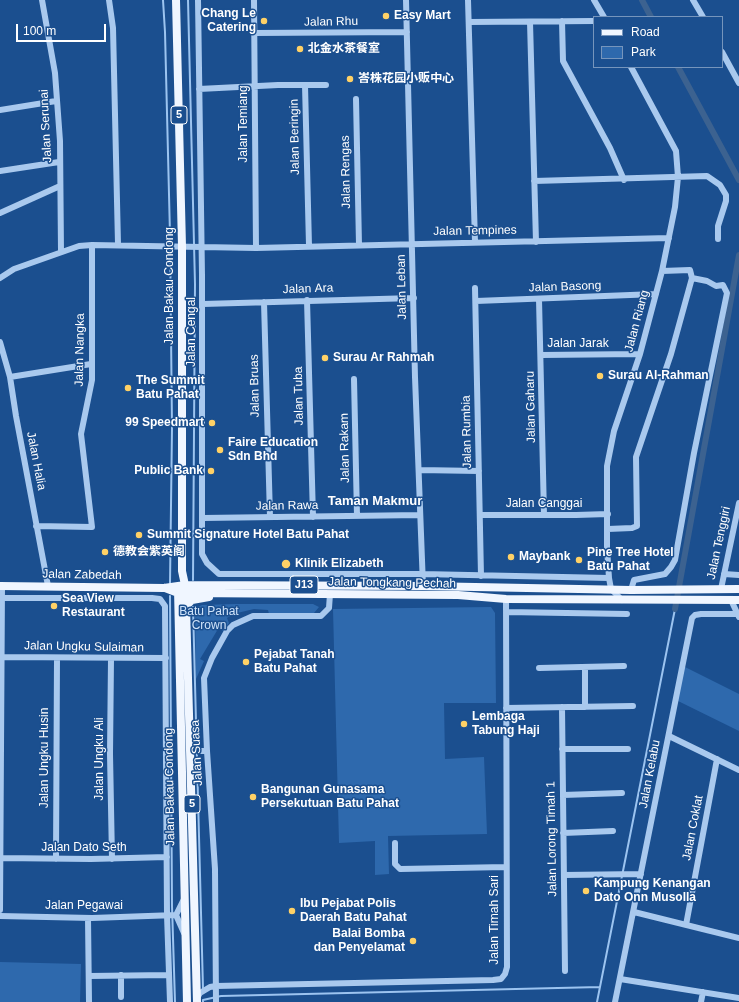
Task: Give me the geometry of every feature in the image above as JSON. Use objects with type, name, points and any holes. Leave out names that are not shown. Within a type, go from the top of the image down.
[{"type":"main road","name":"Jalan Bakau Condong","points":[[176,0],[185,246],[182,589],[184,899],[187,1002]]},
{"type":"main road","name":"Jalan Zabedah","points":[[1,586],[164,588]]},
{"type":"main road","name":"Jalan Tongkang Pechah","points":[[182,589],[423,586],[630,590],[739,589]]},
{"type":"main road","points":[[423,586],[428,591],[455,591],[461,596]]},
{"type":"main road","name":"Jalan Tongkang Pechah","points":[[164,588],[243,593],[461,596],[506,599],[735,600]]},
{"type":"main road","points":[[480,588],[487,592],[502,594],[506,599],[510,594],[524,593],[534,588]]},
{"type":"main road","name":"Jalan Bakau Condong","points":[[182,589],[186,606],[198,751],[198,998]]},
{"type":"main road","points":[[186,606],[189,602],[198,598],[233,596],[243,593]]},
{"type":"street","name":"Jalan Serunai","points":[[42,0],[55,73],[60,141],[61,252]]},
{"type":"street","points":[[109,0],[113,28],[118,244]]},
{"type":"street","name":"Jalan Cengal","points":[[198,0],[199,246],[202,304],[202,554],[207,563],[219,574],[422,574],[609,578]]},
{"type":"street","name":"Jalan Temiang","points":[[254,0],[256,248]]},
{"type":"street","name":"Jalan Leban","points":[[406,0],[423,586]]},
{"type":"street","points":[[468,0],[470,22],[475,242]]},
{"type":"street","points":[[594,0],[603,16]]},
{"type":"street","points":[[693,0],[702,16]]},
{"type":"street","points":[[470,22],[593,21]]},
{"type":"street","points":[[530,22],[536,242]]},
{"type":"street","points":[[562,22],[563,61],[610,148],[624,180]]},
{"type":"street","name":"Jalan Rhu","points":[[254,33],[407,32]]},
{"type":"street","points":[[723,54],[739,83]]},
{"type":"street","name":"Jalan Riang","points":[[611,589],[609,578],[608,466],[614,430],[640,354],[662,271],[669,238],[678,176],[676,151],[632,68]]},
{"type":"street","points":[[305,85],[326,85]]},
{"type":"street","name":"Jalan Beringin","points":[[199,90],[255,86],[305,85],[309,246]]},
{"type":"street","name":"Jalan Rengas","points":[[356,99],[358,245]]},
{"type":"street","points":[[0,110],[56,101]]},
{"type":"street","points":[[0,171],[59,162]]},
{"type":"street","points":[[534,181],[624,180],[678,176],[707,176],[714,180],[724,190],[726,201],[718,226],[718,239]]},
{"type":"street","points":[[0,213],[60,186]]},
{"type":"street","name":"Jalan Tempines","points":[[0,278],[14,269],[79,246],[92,244],[256,248],[412,243],[536,242],[669,238]]},
{"type":"street","name":"Jalan Nangka","points":[[36,526],[92,527],[81,434],[90,396],[92,244]]},
{"type":"street","points":[[608,529],[632,528],[637,526],[636,457],[671,354],[692,278],[690,270],[662,271]]},
{"type":"street","points":[[630,590],[634,580],[665,574],[672,567],[675,560],[694,453],[727,292],[723,285],[716,286],[707,281],[692,278]]},
{"type":"street","name":"Jalan Rumbia","points":[[475,288],[482,576]]},
{"type":"street","name":"Jalan Basong","points":[[476,301],[656,294]]},
{"type":"street","name":"Jalan Ara","points":[[202,304],[414,298]]},
{"type":"street","name":"Jalan Gaharu","points":[[539,299],[544,515]]},
{"type":"street","name":"Jalan Tuba","points":[[307,300],[313,517]]},
{"type":"street","name":"Jalan Bruas","points":[[264,302],[270,517]]},
{"type":"street","name":"Jalan Halia","points":[[0,342],[10,377],[48,586]]},
{"type":"street","name":"Jalan Jarak","points":[[541,355],[640,354]]},
{"type":"street","points":[[10,377],[91,364]]},
{"type":"street","name":"Jalan Rakam","points":[[354,379],[357,516]]},
{"type":"street","points":[[419,470],[479,471]]},
{"type":"street","name":"Jalan Tenggiri","points":[[720,588],[738,515],[739,503]]},
{"type":"street","name":"Jalan Canggai","points":[[480,515],[608,514]]},
{"type":"street","name":"Jalan Rawa","points":[[203,518],[420,515]]},
{"type":"street","points":[[724,574],[739,575]]},
{"type":"street","points":[[0,910],[1,586]]},
{"type":"street","points":[[611,589],[623,600]]},
{"type":"street","name":"Jalan Suasa","points":[[216,1002],[216,993],[213,986],[214,862],[198,751],[204,678],[212,658],[227,631],[233,625],[253,616],[321,616],[329,608],[330,594]]},
{"type":"street","points":[[2,598],[152,598],[160,599],[165,606],[167,858],[171,915],[169,975],[170,1002]]},
{"type":"street","name":"Jalan Timah Sari","points":[[213,986],[493,980],[501,979],[506,974],[506,599]]},
{"type":"street","points":[[735,600],[738,615]]},
{"type":"street","points":[[506,612],[627,614]]},
{"type":"street","name":"Jalan Kelabu","points":[[615,1002],[692,618],[695,615],[738,615]]},
{"type":"street","name":"Jalan Ungku Sulaiman","points":[[1,657],[111,659],[166,658]]},
{"type":"street","name":"Jalan Ungku Husin","points":[[56,859],[57,658]]},
{"type":"street","name":"Jalan Ungku Ali","points":[[111,659],[110,754],[112,859]]},
{"type":"street","points":[[540,668],[624,666]]},
{"type":"street","points":[[585,667],[586,707]]},
{"type":"street","points":[[506,708],[633,706]]},
{"type":"street","name":"Jalan Lorong Timah 1","points":[[562,707],[565,970]]},
{"type":"street","points":[[669,736],[739,770]]},
{"type":"street","points":[[562,749],[628,749]]},
{"type":"street","name":"Jalan Coklat","points":[[686,925],[718,759]]},
{"type":"street","points":[[563,795],[622,793]]},
{"type":"street","points":[[563,833],[613,831]]},
{"type":"street","points":[[395,843],[395,864],[400,870],[506,867]]},
{"type":"street","name":"Jalan Dato Seth","points":[[0,858],[167,858]]},
{"type":"street","points":[[564,875],[641,874]]},
{"type":"street","points":[[171,915],[184,899]]},
{"type":"street","points":[[634,912],[739,938]]},
{"type":"street","points":[[171,915],[186,936]]},
{"type":"street","name":"Jalan Pegawai","points":[[0,916],[88,918],[171,915]]},
{"type":"street","points":[[88,918],[89,1002]]},
{"type":"street","points":[[121,975],[121,997]]},
{"type":"street","points":[[89,976],[169,975]]},
{"type":"street","points":[[620,979],[739,998]]},
{"type":"street","points":[[198,998],[213,986]]},
{"type":"street","points":[[701,1002],[703,992]]},
{"type":"green space","name":"Batu Pahat Crown","points":[[313,604],[319,607],[314,613],[269,614],[268,610],[254,609],[233,614],[227,618],[229,623],[224,631],[218,629],[200,659],[204,661],[196,679],[195,608],[202,605]]},
{"type":"green space","points":[[491,607],[495,613],[496,703],[444,703],[445,759],[484,757],[487,834],[388,836],[389,874],[375,875],[375,841],[339,843],[333,609]]},
{"type":"green space","points":[[683,666],[739,694],[739,731],[676,700]]},
{"type":"green space","points":[[0,962],[81,964],[80,1002],[0,1002]]},
{"type":"waterway","points":[[163,0],[170,235],[172,428],[170,583]]},
{"type":"waterway","points":[[188,0],[195,284],[193,580]]},
{"type":"waterway","points":[[642,0],[650,16]]},
{"type":"waterway","points":[[679,68],[739,180]]},
{"type":"waterway","points":[[675,609],[739,255]]},
{"type":"waterway","points":[[170,596],[172,906],[175,1002]]},
{"type":"waterway","points":[[193,607],[203,989]]},
{"type":"waterway","points":[[597,1002],[675,609]]},
{"type":"waterway","points":[[203,1002],[203,1000],[221,996],[600,987]]},
{"type":"place","name":"Easy Mart","points":[[386,16]]},
{"type":"place","name":"Chang Le Catering","points":[[264,21]]},
{"type":"place","name":"北金水茶餐室","points":[[300,49]]},
{"type":"place","name":"峇株花园小贩中心","points":[[350,79]]},
{"type":"place","name":"Surau Ar Rahmah","points":[[325,358]]},
{"type":"place","name":"Surau Al-Rahman","points":[[600,376]]},
{"type":"place","name":"The Summit Batu Pahat","points":[[128,388]]},
{"type":"place","name":"99 Speedmart","points":[[212,423]]},
{"type":"place","name":"Faire Education Sdn Bhd","points":[[220,450]]},
{"type":"place","name":"Public Bank","points":[[211,471]]},
{"type":"place","name":"Summit Signature Hotel Batu Pahat","points":[[139,535]]},
{"type":"place","name":"德教会紫英阁","points":[[105,552]]},
{"type":"place","name":"Maybank","points":[[511,557]]},
{"type":"place","name":"Pine Tree Hotel Batu Pahat","points":[[579,560]]},
{"type":"place","name":"Klinik Elizabeth","points":[[286,564]]},
{"type":"place","name":"Sea View Restaurant","points":[[54,606]]},
{"type":"place","name":"Pejabat Tanah Batu Pahat","points":[[246,662]]},
{"type":"place","name":"Lembaga Tabung Haji","points":[[464,724]]},
{"type":"place","name":"Bangunan Gunasama Persekutuan Batu Pahat","points":[[253,797]]},
{"type":"place","name":"Kampung Kenangan Dato Onn Musolla","points":[[586,891]]},
{"type":"place","name":"Ibu Pejabat Polis Daerah Batu Pahat","points":[[292,911]]},
{"type":"place","name":"Balai Bomba dan Penyelamat","points":[[413,941]]},
{"type":"district","name":"Taman Makmur","points":[[375,501]]}]
